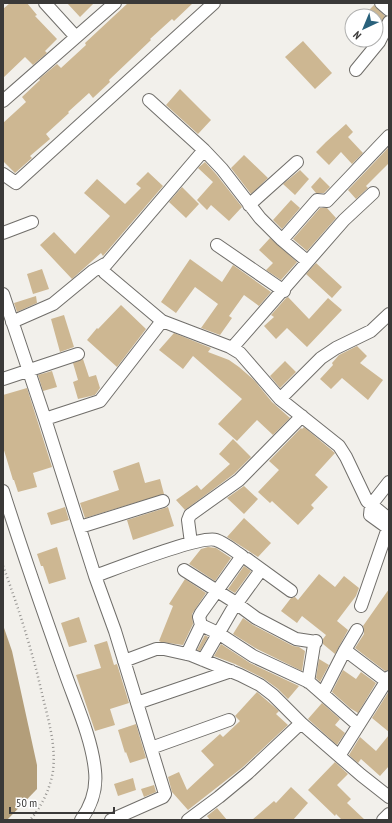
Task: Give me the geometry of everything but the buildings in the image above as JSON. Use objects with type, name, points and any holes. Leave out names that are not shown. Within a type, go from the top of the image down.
[{"type":"street","points":[[45,3],[76,37]]},
{"type":"street","points":[[3,101],[115,3]]},
{"type":"street","points":[[3,174],[16,183],[214,3]]},
{"type":"street","points":[[381,3],[389,10]]},
{"type":"street","points":[[356,70],[379,42],[389,22]]},
{"type":"street","points":[[149,100],[204,150],[222,169],[249,205],[282,240],[307,261]]},
{"type":"street","points":[[282,240],[317,200],[327,201],[389,136]]},
{"type":"street","points":[[12,322],[56,302],[93,271],[104,264],[204,150]]},
{"type":"street","points":[[249,205],[297,162]]},
{"type":"street","points":[[232,348],[284,291],[307,261],[350,213],[372,193]]},
{"type":"street","points":[[3,233],[32,222]]},
{"type":"street","points":[[217,245],[284,291]]},
{"type":"street","points":[[104,264],[102,270],[105,273],[162,321],[232,348],[240,353],[280,399],[339,446],[346,457],[363,496],[371,505],[389,519]]},
{"type":"street","points":[[3,294],[124,661],[165,794],[164,796],[111,820]]},
{"type":"street","points":[[280,399],[321,358],[336,348],[371,331],[389,314]]},
{"type":"street","points":[[45,419],[100,401],[162,321]]},
{"type":"street","points":[[3,380],[78,354]]},
{"type":"street","points":[[191,543],[188,520],[190,515],[239,480],[302,416]]},
{"type":"street","points":[[361,606],[388,528],[370,515],[371,505],[389,482]]},
{"type":"street","points":[[3,492],[89,740],[95,778],[92,798],[84,816],[96,820]]},
{"type":"street","points":[[80,527],[163,501]]},
{"type":"street","points":[[95,576],[191,543],[214,539],[242,556],[216,591],[199,618],[201,625],[187,654]]},
{"type":"street","points":[[246,559],[291,591]]},
{"type":"street","points":[[184,570],[250,614],[296,639],[316,642],[308,682]]},
{"type":"street","points":[[202,660],[236,604],[261,570]]},
{"type":"street","points":[[201,625],[218,633],[253,656],[308,682],[323,693],[358,725]]},
{"type":"street","points":[[323,693],[357,630]]},
{"type":"street","points":[[124,661],[156,649],[164,649],[187,654],[231,671],[266,689],[339,756],[389,797]]},
{"type":"street","points":[[339,756],[388,679],[345,650]]},
{"type":"street","points":[[137,703],[231,671]]},
{"type":"street","points":[[151,748],[229,720]]},
{"type":"street","points":[[188,820],[248,773],[302,723]]},
{"type":"street","points":[[383,820],[389,814]]},
{"type":"path","points":[[3,566],[34,659],[52,737],[53,770],[48,792],[30,820]]},
{"type":"shaded area","points":[[3,625],[12,651],[37,765],[37,789],[7,820],[3,820]]}]
